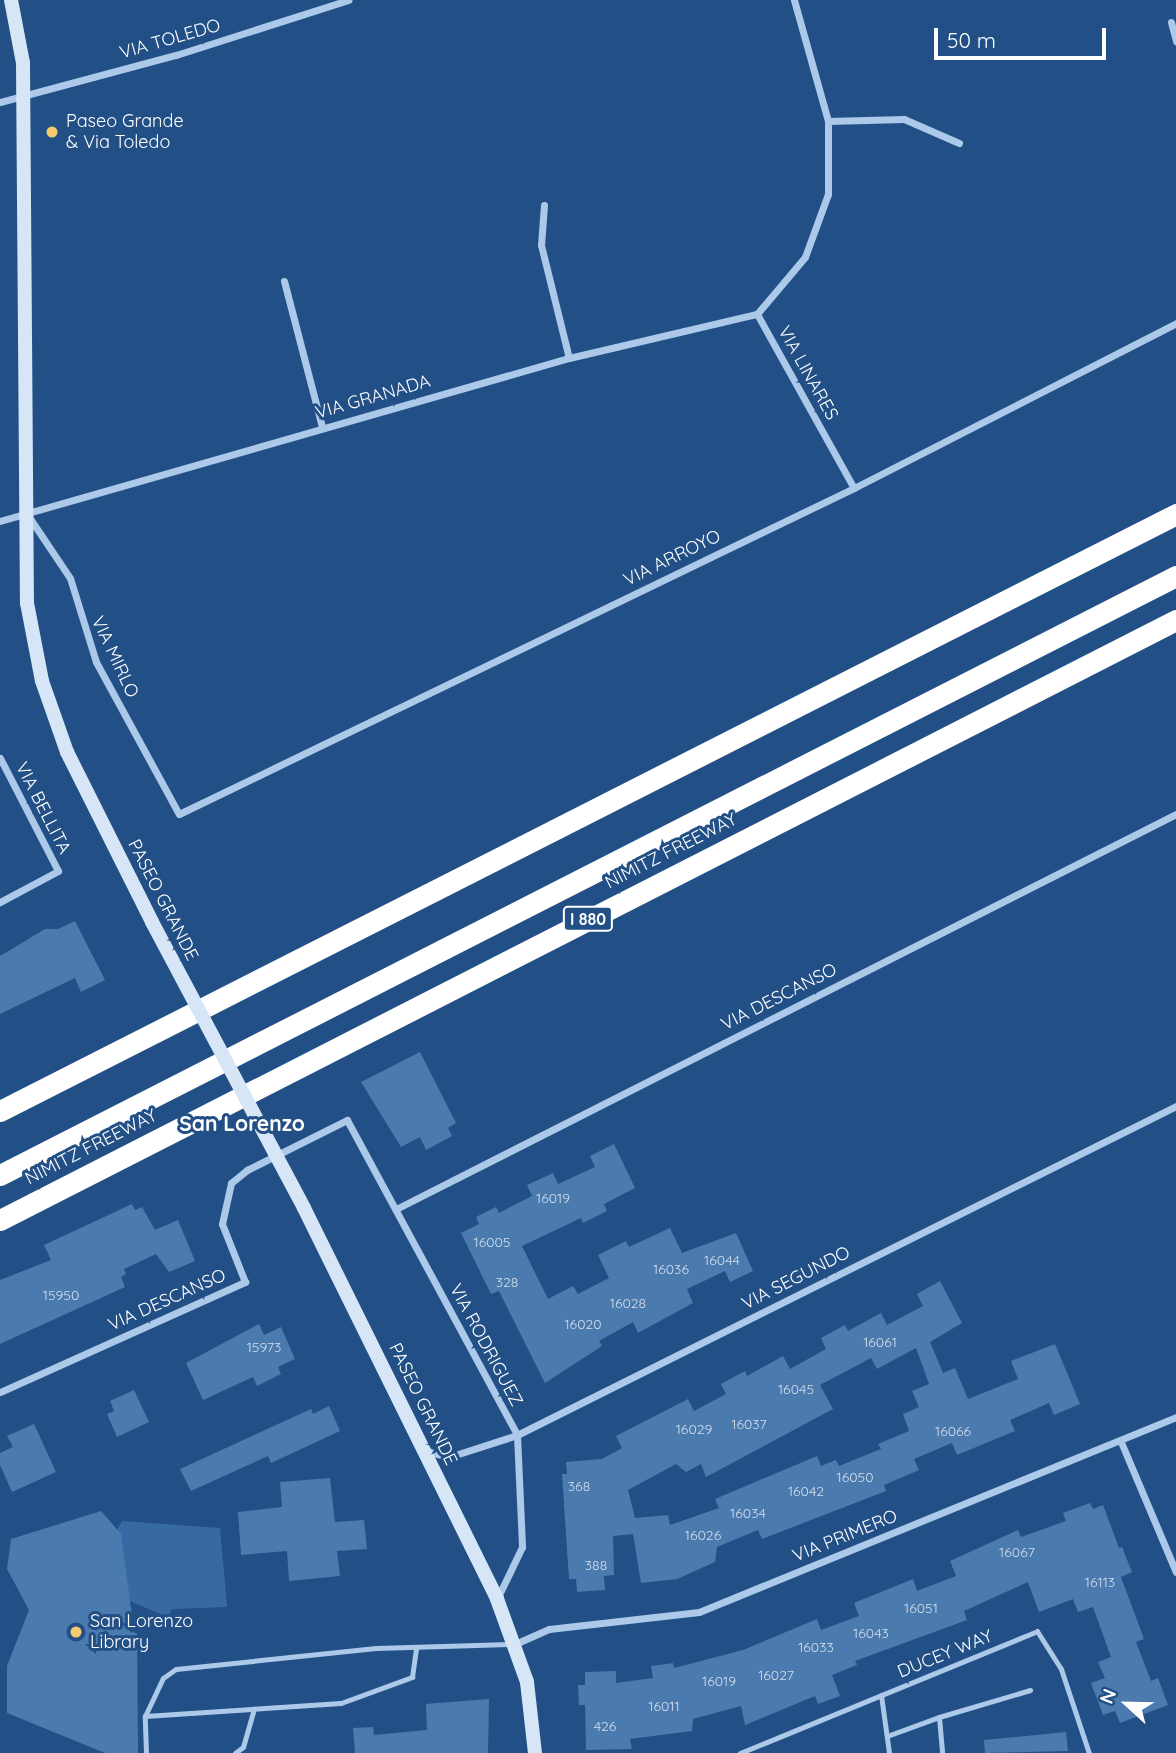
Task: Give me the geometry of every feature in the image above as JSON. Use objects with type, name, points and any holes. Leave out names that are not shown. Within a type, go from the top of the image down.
[{"type":"highway","points":[[0,1111],[1176,514]]},
{"type":"highway","name":"I 880","points":[[0,1175],[1176,576]]},
{"type":"highway","name":"NIMITZ FREEWAY","points":[[0,1220],[1176,620]]},
{"type":"street","name":"PASEO GRANDE","points":[[11,0],[23,63],[27,603],[42,681],[67,752],[152,922],[304,1208],[497,1599],[527,1682],[535,1753]]},
{"type":"street","name":"VIA TOLEDO","points":[[0,102],[348,0]]},
{"type":"street","name":"VIA LINARES","points":[[794,0],[828,121],[828,194],[805,257],[757,314],[855,488]]},
{"type":"street","points":[[1171,22],[1176,41]]},
{"type":"street","points":[[828,121],[904,119],[959,143]]},
{"type":"street","points":[[544,205],[541,245],[569,358]]},
{"type":"street","points":[[284,281],[322,427]]},
{"type":"street","name":"VIA GRANADA","points":[[0,521],[569,358],[757,314]]},
{"type":"street","name":"VIA ARROYO","points":[[179,814],[855,488],[1176,323]]},
{"type":"street","name":"VIA MIRLO","points":[[27,514],[70,578],[77,614],[96,662],[179,814]]},
{"type":"street","name":"VIA BELLITA","points":[[0,758],[58,871],[0,902]]},
{"type":"street","name":"VIA DESCANSO","points":[[396,1209],[1176,814]]},
{"type":"street","name":"VIA SEGUNDO","points":[[425,1451],[449,1457],[517,1435],[1176,1106]]},
{"type":"street","name":"VIA DESCANSO","points":[[0,1392],[245,1282],[222,1224],[231,1183],[247,1170],[347,1120]]},
{"type":"street","name":"VIA RODRIGUEZ","points":[[347,1120],[517,1435],[522,1547],[497,1599]]},
{"type":"street","name":"VIA PRIMERO","points":[[515,1644],[549,1629],[699,1612],[1121,1442],[1176,1417]]},
{"type":"street","points":[[1121,1442],[1176,1572]]},
{"type":"lane","name":"DUCEY WAY","points":[[740,1753],[1037,1631],[1061,1669],[1089,1753]]},
{"type":"lane","points":[[146,1753],[145,1716],[163,1678],[176,1669],[416,1647],[515,1644]]},
{"type":"lane","points":[[145,1716],[341,1703],[412,1677],[416,1647]]},
{"type":"lane","points":[[887,1736],[939,1717],[1030,1690]]},
{"type":"lane","points":[[881,1695],[889,1753]]},
{"type":"lane","points":[[235,1753],[243,1746],[254,1709]]},
{"type":"lane","points":[[939,1717],[942,1753]]},
{"type":"shaded area","points":[[122,1521],[220,1528],[227,1607],[172,1609],[168,1617],[127,1600],[117,1530]]},
{"type":"building","points":[[75,921],[105,980],[81,992],[75,978],[0,1014],[0,956],[45,929],[58,929]]},
{"type":"building","points":[[420,1052],[456,1123],[448,1128],[452,1136],[426,1150],[420,1137],[401,1147],[361,1082]]},
{"type":"building","points":[[614,1144],[635,1188],[604,1204],[607,1211],[583,1223],[581,1218],[522,1246],[548,1299],[573,1286],[578,1294],[609,1278],[598,1255],[626,1241],[629,1247],[670,1228],[682,1253],[736,1233],[753,1271],[730,1282],[725,1271],[687,1289],[693,1303],[638,1333],[633,1322],[599,1341],[602,1346],[545,1383],[499,1291],[491,1294],[461,1233],[479,1224],[476,1217],[496,1207],[499,1213],[532,1196],[527,1185],[553,1173],[558,1184],[595,1167],[590,1156]]},
{"type":"building","points":[[132,1204],[135,1210],[142,1207],[155,1230],[178,1220],[195,1261],[169,1272],[156,1254],[124,1269],[126,1274],[121,1277],[125,1287],[0,1344],[0,1280],[51,1260],[44,1245]]},
{"type":"building","points":[[940,1281],[962,1323],[930,1342],[943,1373],[955,1368],[968,1399],[1018,1379],[1011,1361],[1055,1344],[1080,1404],[1054,1415],[1049,1403],[1010,1420],[1015,1431],[957,1455],[952,1443],[914,1459],[919,1470],[884,1485],[886,1491],[762,1539],[758,1530],[717,1547],[715,1562],[677,1579],[641,1583],[633,1534],[613,1536],[614,1575],[604,1576],[605,1590],[577,1592],[576,1579],[569,1579],[562,1474],[567,1474],[566,1462],[602,1459],[622,1448],[616,1436],[688,1399],[694,1411],[726,1394],[721,1384],[745,1371],[747,1376],[783,1356],[790,1369],[826,1349],[821,1338],[845,1325],[848,1331],[881,1313],[887,1325],[923,1306],[917,1294]],"holes":[[[916,1348],[929,1384],[912,1391],[919,1407],[903,1414],[909,1431],[878,1444],[881,1449],[839,1466],[836,1460],[821,1466],[817,1456],[715,1499],[719,1508],[670,1525],[668,1515],[635,1518],[628,1490],[676,1464],[686,1472],[701,1464],[706,1477],[833,1409],[820,1385],[871,1358],[877,1369]]]},
{"type":"building","points":[[259,1324],[264,1335],[281,1327],[295,1359],[278,1367],[281,1374],[257,1386],[253,1377],[203,1400],[186,1363]]},
{"type":"building","points":[[134,1390],[149,1422],[117,1437],[107,1414],[114,1411],[110,1401]]},
{"type":"building","points":[[329,1406],[340,1431],[271,1463],[268,1456],[191,1491],[180,1469],[311,1409],[313,1414]]},
{"type":"building","points":[[34,1424],[56,1472],[12,1492],[0,1465],[0,1453],[13,1447],[7,1436]]},
{"type":"building","points":[[330,1478],[335,1522],[364,1520],[367,1549],[337,1551],[340,1576],[289,1581],[287,1551],[241,1555],[238,1512],[282,1507],[280,1482]]},
{"type":"building","points":[[1090,1503],[1093,1509],[1103,1505],[1119,1548],[1122,1547],[1132,1572],[1121,1577],[1144,1639],[1136,1642],[1151,1681],[1158,1678],[1168,1705],[1120,1723],[1115,1711],[1103,1715],[1091,1683],[1105,1678],[1098,1662],[1111,1657],[1093,1607],[1078,1612],[1073,1599],[1039,1612],[1028,1582],[964,1611],[967,1620],[855,1661],[857,1665],[832,1675],[840,1696],[818,1704],[815,1696],[745,1725],[741,1706],[693,1719],[692,1731],[630,1739],[632,1749],[586,1750],[585,1705],[579,1705],[578,1685],[585,1685],[585,1672],[616,1671],[616,1683],[653,1678],[651,1666],[673,1663],[674,1668],[743,1650],[817,1619],[821,1630],[859,1616],[854,1603],[913,1579],[917,1591],[956,1576],[950,1561],[1018,1530],[1021,1537],[1066,1521],[1063,1513]]},
{"type":"building","name":"San Lorenzo Library","points":[[101,1511],[121,1534],[132,1616],[127,1629],[137,1634],[138,1753],[105,1753],[7,1713],[7,1666],[29,1610],[7,1569],[11,1539]]},
{"type":"building","points":[[489,1699],[488,1753],[355,1753],[353,1728],[373,1727],[374,1735],[427,1730],[426,1704]]},
{"type":"building","points":[[1066,1732],[1068,1751],[985,1753],[984,1740]]},
{"type":"place","name":"Paseo Grande & Via Toledo","points":[[52,132]]},
{"type":"place","name":"San Lorenzo Library","points":[[76,1632]]},
{"type":"district","name":"San Lorenzo","points":[[242,1123]]}]
